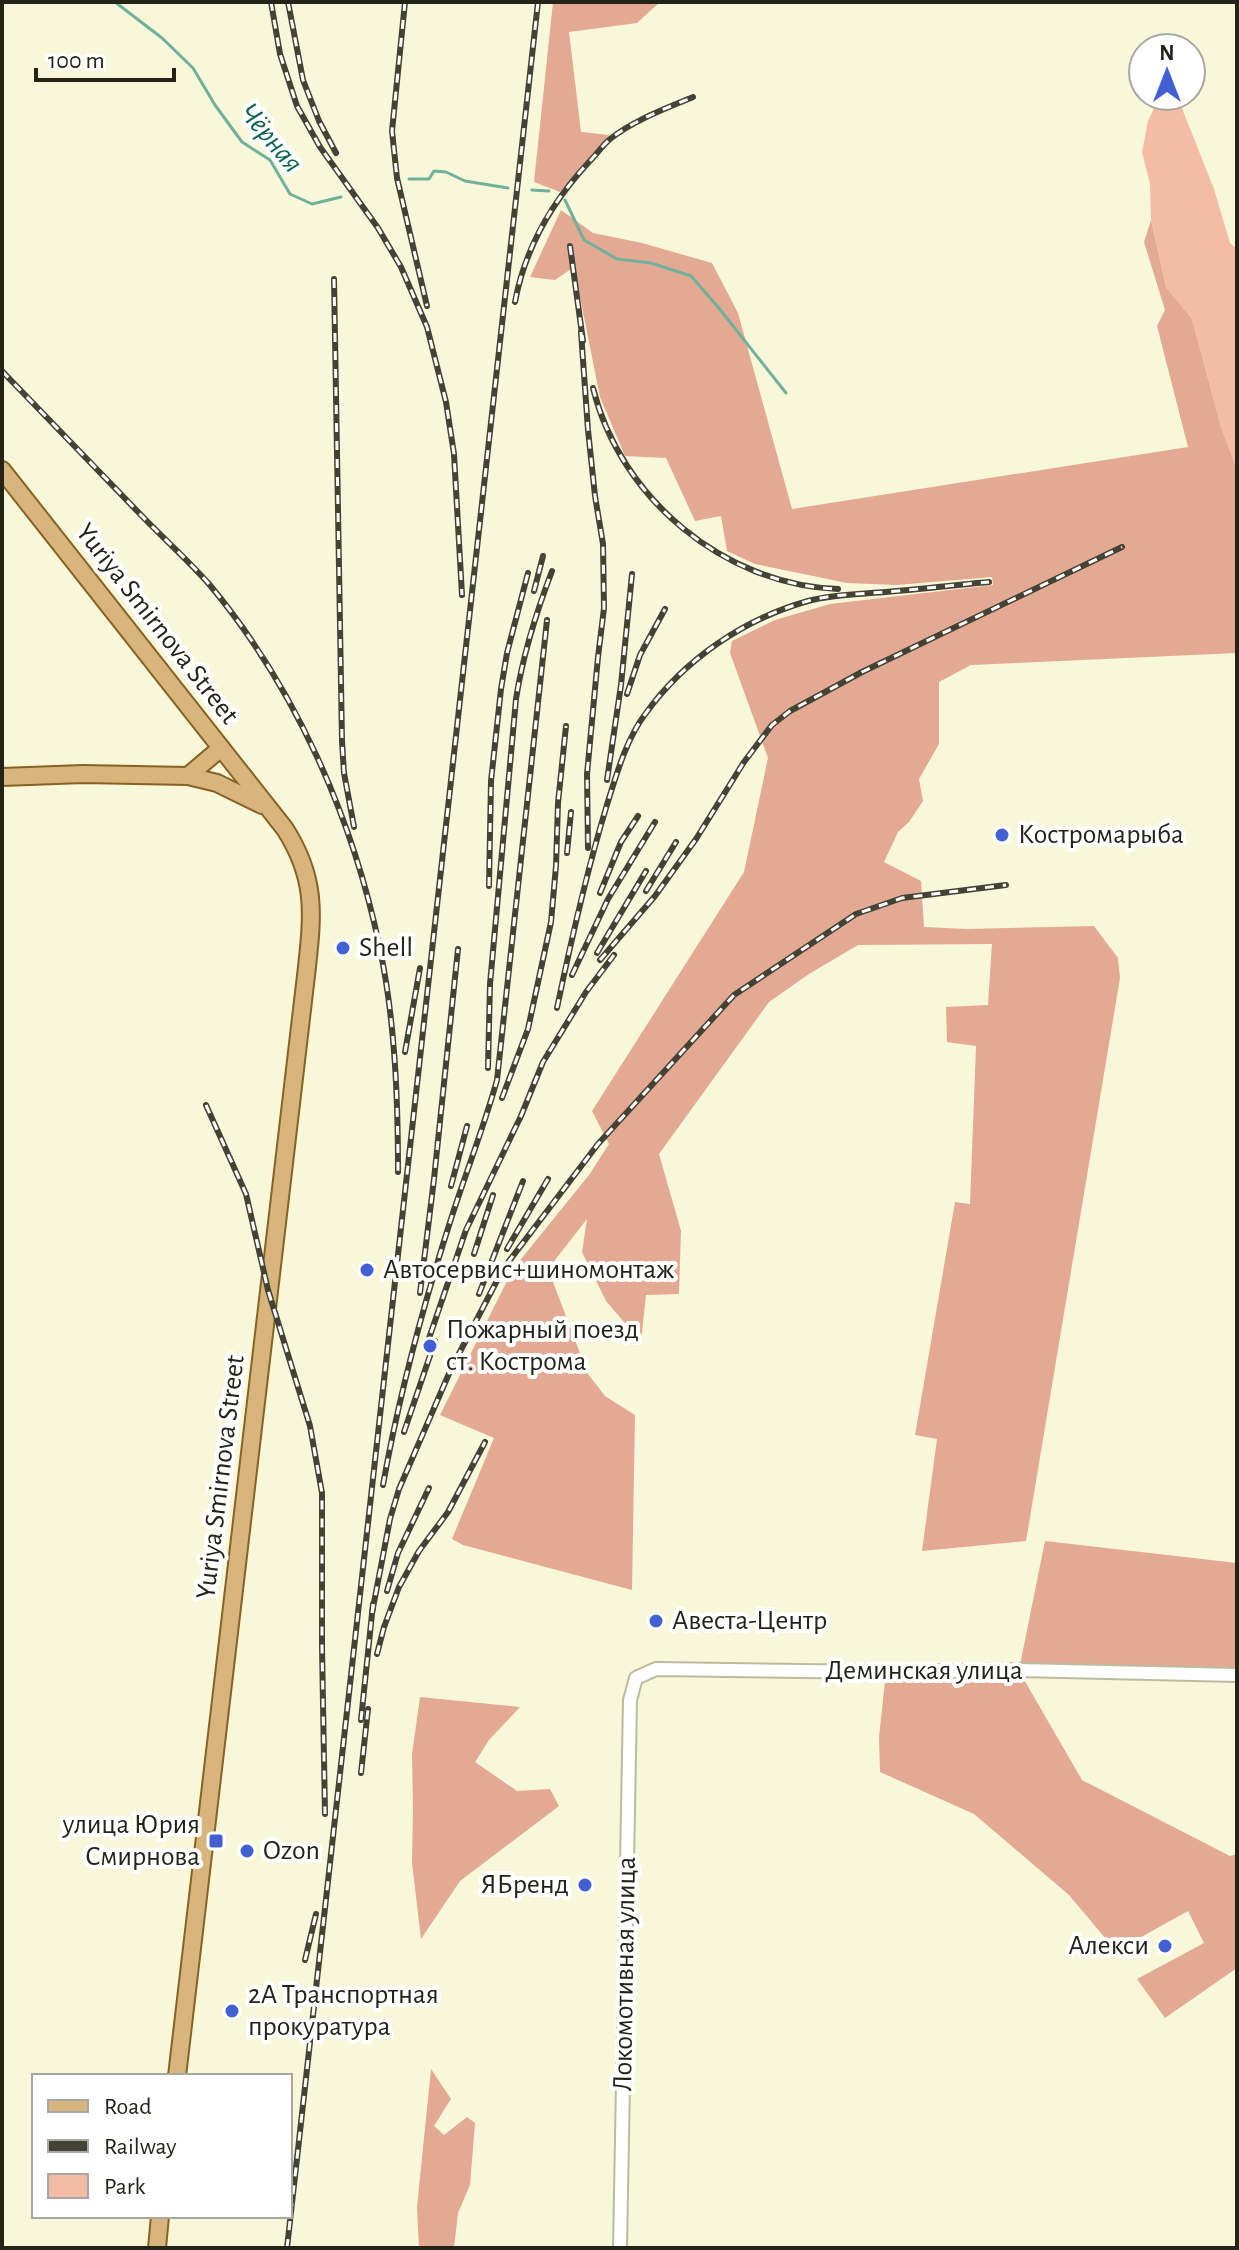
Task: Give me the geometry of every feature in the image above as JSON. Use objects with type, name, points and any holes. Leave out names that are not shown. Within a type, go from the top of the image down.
[{"type":"main road","name":"Yuriya Smirnova Street","points":[[2,470],[270,810]]},
{"type":"main road","points":[[188,776],[221,748]]},
{"type":"main road","points":[[2,777],[83,774],[188,776],[217,783],[270,810],[296,846],[309,883],[311,929],[177,2074]]},
{"type":"main road","points":[[157,2248],[160,2218]]},
{"type":"street","name":"Деминская улица","points":[[630,1700],[636,1678],[656,1669],[1019,1670],[1237,1675]]},
{"type":"street","name":"Локомотивная улица","points":[[620,2248],[630,1700]]},
{"type":"green space","points":[[1152,112],[1183,112],[1214,189],[1230,243],[1237,249],[1237,469],[1221,427],[1192,319],[1166,287],[1151,220],[1150,184],[1142,152]]},
{"type":"shaded area","points":[[553,2],[660,2],[637,23],[569,32],[581,132],[609,135],[560,192],[534,182]]},
{"type":"shaded area","points":[[561,210],[593,233],[712,263],[738,313],[792,509],[1188,447],[1157,326],[1165,310],[1144,242],[1151,220],[1166,287],[1192,319],[1221,427],[1237,469],[1237,653],[971,665],[939,682],[939,744],[919,779],[923,801],[898,832],[884,862],[921,881],[924,927],[1094,926],[1118,958],[1120,978],[1026,1541],[922,1551],[937,1439],[915,1435],[955,1202],[970,1204],[976,1046],[947,1042],[946,1007],[988,1005],[992,944],[858,945],[769,1002],[659,1154],[681,1231],[679,1294],[646,1295],[641,1342],[606,1301],[582,1252],[587,1219],[548,1269],[588,1374],[605,1396],[635,1415],[632,1590],[463,1545],[452,1539],[494,1438],[440,1415],[513,1269],[589,1175],[609,1144],[592,1111],[744,872],[768,758],[730,653],[732,641],[775,620],[830,604],[993,585],[992,577],[897,585],[847,583],[755,564],[727,551],[721,516],[695,521],[666,458],[625,456],[600,397],[574,267],[555,280],[530,277]]},
{"type":"shaded area","points":[[1045,1541],[1237,1563],[1237,1675],[1019,1671],[1082,1780],[1230,1856],[1237,1854],[1237,1968],[1165,2018],[1137,1979],[1204,1943],[1188,1911],[1116,1951],[1069,1895],[974,1814],[880,1772],[879,1737],[886,1672],[1019,1670]]},
{"type":"shaded area","points":[[420,1697],[520,1707],[489,1740],[475,1762],[517,1791],[550,1789],[559,1806],[460,1881],[421,1939],[412,1863],[412,1754]]},
{"type":"shaded area","points":[[431,2069],[451,2099],[434,2126],[444,2135],[467,2117],[475,2123],[470,2185],[458,2213],[454,2248],[419,2248],[417,2207]]},
{"type":"waterway","name":"Чёрная","points":[[115,2],[162,38],[193,68],[242,142],[270,160],[290,194],[312,204],[341,197]]},
{"type":"waterway","name":"Чёрная","points":[[409,179],[429,179],[434,171],[446,172],[465,181],[508,188]]},
{"type":"waterway","name":"Чёрная","points":[[532,190],[549,191]]},
{"type":"waterway","name":"Чёрная","points":[[565,200],[584,240],[617,259],[651,263],[691,276],[786,393]]},
{"type":"railway","points":[[271,2],[280,54],[297,106],[320,147],[378,228],[401,267],[427,327],[446,402],[454,454],[462,595]]},
{"type":"railway","points":[[288,2],[303,80],[336,153]]},
{"type":"railway","points":[[405,2],[392,131],[397,178],[427,306]]},
{"type":"railway","points":[[292,2203],[538,2]]},
{"type":"railway","points":[[515,302],[533,245],[552,210],[575,178],[619,132],[693,97]]},
{"type":"railway","points":[[570,246],[583,341]]},
{"type":"railway","points":[[334,279],[342,741],[344,773],[354,827]]},
{"type":"railway","points":[[581,332],[588,430],[603,544],[604,608],[587,774],[588,848]]},
{"type":"railway","points":[[2,371],[209,584],[268,666],[317,756],[354,851],[380,949],[395,1060],[398,1172]]},
{"type":"railway","points":[[593,388],[607,428],[627,465],[652,499],[683,528],[718,553],[755,571],[796,584],[838,589]]},
{"type":"railway","points":[[600,960],[655,896],[772,725],[790,711],[862,672],[1122,547]]},
{"type":"railway","points":[[534,591],[543,556]]},
{"type":"railway","points":[[488,1068],[490,984],[516,699],[522,666],[552,571]]},
{"type":"railway","points":[[489,886],[491,781],[501,689],[528,573]]},
{"type":"railway","points":[[607,780],[621,685],[632,574]]},
{"type":"railway","points":[[557,1008],[592,858],[622,758],[639,723],[679,675],[739,630],[761,618],[808,601],[989,582]]},
{"type":"railway","points":[[627,694],[640,655],[665,609]]},
{"type":"railway","points":[[383,1485],[421,1318],[497,1080],[547,620]]},
{"type":"railway","points":[[502,1098],[528,1029],[551,922],[566,726]]},
{"type":"railway","points":[[567,853],[571,812]]},
{"type":"railway","points":[[600,893],[621,842],[638,816]]},
{"type":"railway","points":[[572,975],[608,899],[655,822]]},
{"type":"railway","points":[[646,891],[676,842]]},
{"type":"railway","points":[[597,953],[646,871]]},
{"type":"railway","points":[[372,1613],[390,1519],[399,1489],[451,1369],[503,1269],[598,1144],[734,995],[856,914],[902,898],[1006,885]]},
{"type":"railway","points":[[420,1293],[458,949]]},
{"type":"railway","points":[[425,1350],[466,1230],[521,1116],[543,1062],[586,992],[614,955]]},
{"type":"railway","points":[[405,1052],[420,968]]},
{"type":"railway","points":[[206,1105],[246,1194],[268,1290],[310,1426],[322,1493],[325,1814]]},
{"type":"railway","points":[[451,1186],[467,1126]]},
{"type":"railway","points":[[507,1249],[548,1179]]},
{"type":"railway","points":[[479,1294],[523,1181]]},
{"type":"railway","points":[[474,1254],[493,1195]]},
{"type":"railway","points":[[404,1432],[435,1341]]},
{"type":"railway","points":[[377,1654],[399,1587],[419,1551],[448,1512],[485,1442]]},
{"type":"railway","points":[[387,1591],[398,1553],[429,1488]]},
{"type":"railway","points":[[361,1720],[373,1604]]},
{"type":"railway","points":[[361,1773],[368,1709]]},
{"type":"railway","points":[[305,1960],[316,1914]]},
{"type":"railway","points":[[287,2248],[290,2218]]},
{"type":"place","name":"Костромарыба","points":[[1002,835]]},
{"type":"place","name":"Shell","points":[[343,948]]},
{"type":"place","name":"Автосервис+шиномонтаж","points":[[367,1270]]},
{"type":"place","name":"Пожарный поезд ст. Кострома","points":[[430,1346]]},
{"type":"place","name":"Авеста-Центр","points":[[656,1621]]},
{"type":"place","name":"улица Юрия Смирнова","points":[[216,1841]]},
{"type":"place","name":"Ozon","points":[[247,1851]]},
{"type":"place","name":"ЯБренд","points":[[585,1885]]},
{"type":"place","name":"Алекси","points":[[1165,1946]]},
{"type":"place","name":"2А Транспортная прокуратура","points":[[232,2011]]}]
